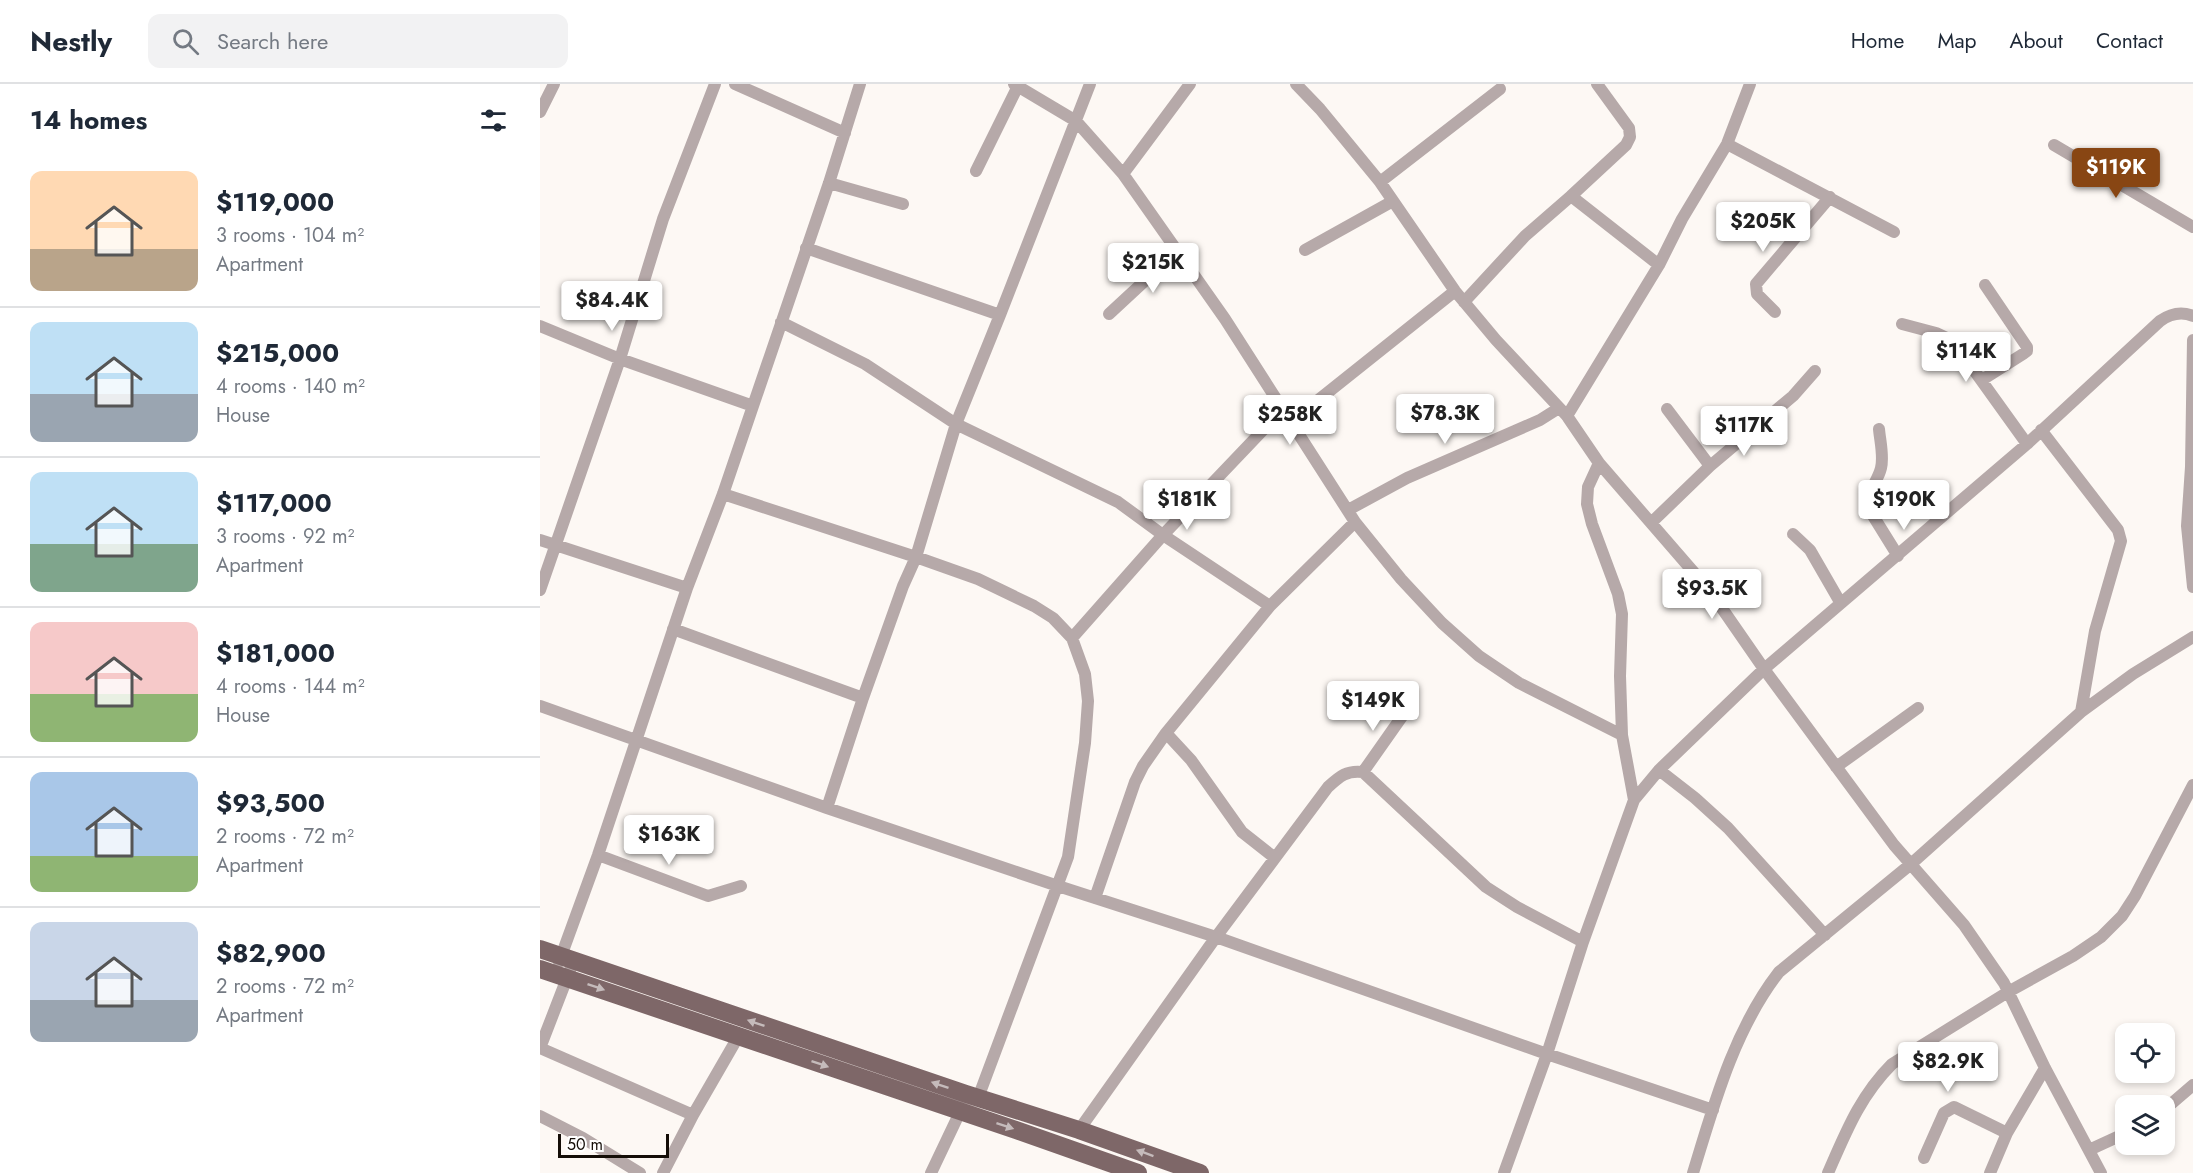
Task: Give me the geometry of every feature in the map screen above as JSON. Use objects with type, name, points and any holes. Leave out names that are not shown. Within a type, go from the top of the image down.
[{"type":"main road","points":[[540,949],[978,1098],[1079,1130],[1200,1173]]},
{"type":"main road","points":[[554,974],[1138,1173]]},
{"type":"street","points":[[540,112],[554,84]]},
{"type":"street","points":[[540,590],[620,359],[663,219],[715,84]]},
{"type":"street","points":[[735,84],[845,133]]},
{"type":"street","points":[[693,1115],[540,1048],[554,974],[568,958],[598,855],[673,629],[723,494],[829,183],[860,84]]},
{"type":"street","points":[[827,808],[863,698],[903,586],[916,557],[956,424],[1090,84]]},
{"type":"street","points":[[1123,174],[1190,84]]},
{"type":"street","points":[[1296,84],[1320,109],[1380,182],[1455,291],[1496,340],[1563,412],[1599,463],[1710,591],[1764,669],[1894,845],[1964,925],[1984,952],[2008,992],[2045,1068],[2101,1173]]},
{"type":"street","points":[[1464,302],[1525,236],[1626,145],[1630,137],[1629,128],[1597,84]]},
{"type":"street","points":[[1348,510],[1407,478],[1563,412],[1659,265],[1682,219],[1727,144],[1750,84]]},
{"type":"street","points":[[976,171],[1016,85],[1076,121],[1123,174],[1225,319],[1355,522],[1409,588],[1442,623],[1479,656],[1519,683],[1622,735]]},
{"type":"street","points":[[1380,182],[1500,89]]},
{"type":"street","points":[[1727,144],[1830,196],[1858,214],[1894,232]]},
{"type":"street","points":[[2054,146],[2193,227]]},
{"type":"street","points":[[829,183],[903,204]]},
{"type":"street","points":[[1571,196],[1659,265]]},
{"type":"street","points":[[1775,312],[1757,294],[1756,284],[1830,196]]},
{"type":"street","points":[[1305,250],[1393,201]]},
{"type":"street","points":[[806,248],[1000,315]]},
{"type":"street","points":[[1109,314],[1177,251]]},
{"type":"street","points":[[1982,380],[2027,351],[2027,347],[1985,285]]},
{"type":"street","points":[[1292,422],[1455,291]]},
{"type":"street","points":[[1504,1173],[1634,800],[1659,770],[1764,669],[2027,444],[2164,317],[2180,313],[2193,316]]},
{"type":"street","points":[[781,322],[865,364],[956,424],[1118,502],[1162,535],[1270,606]]},
{"type":"street","points":[[1902,324],[1936,333],[1953,341],[2027,444]]},
{"type":"street","points":[[540,326],[620,359],[753,406]]},
{"type":"street","points":[[2193,340],[2191,467],[2187,526],[2193,587]]},
{"type":"street","points":[[1652,522],[1710,466],[1793,396],[1815,372]]},
{"type":"street","points":[[1072,638],[1162,535],[1284,408]]},
{"type":"street","points":[[1667,410],[1710,466]]},
{"type":"street","points":[[1879,429],[1882,461],[1867,500],[1867,506],[1898,556]]},
{"type":"street","points":[[2041,430],[2118,530],[2121,541],[2095,631],[2081,712]]},
{"type":"street","points":[[1599,463],[1588,488],[1587,504],[1618,594],[1622,614],[1620,676],[1622,735],[1634,800]]},
{"type":"street","points":[[723,494],[978,579],[1034,606],[1053,618],[1072,638],[1085,674],[1088,701],[1085,743],[1068,857],[978,1098]]},
{"type":"street","points":[[1095,898],[1135,782],[1143,766],[1166,733],[1270,606],[1355,522]]},
{"type":"street","points":[[1793,534],[1810,550],[1840,602]]},
{"type":"street","points":[[540,540],[687,588]]},
{"type":"street","points":[[673,629],[863,698]]},
{"type":"street","points":[[1693,1173],[1738,1042],[1769,984],[1779,972],[1911,864],[2081,712],[2133,674],[2193,637]]},
{"type":"street","points":[[540,706],[827,808],[1216,937],[1713,1110]]},
{"type":"street","points":[[1363,772],[1408,708]]},
{"type":"street","points":[[1836,767],[1918,708]]},
{"type":"street","points":[[1166,733],[1191,760],[1242,832],[1275,858]]},
{"type":"street","points":[[1659,770],[1728,828],[1825,935]]},
{"type":"street","points":[[1079,1130],[1216,937],[1328,787],[1341,775],[1351,771],[1363,772],[1486,886],[1517,907],[1583,942]]},
{"type":"street","points":[[1828,1173],[1860,1104],[1892,1064],[2008,992],[2073,956],[2101,937],[2121,916],[2140,886],[2193,785]]},
{"type":"street","points":[[598,855],[708,896],[741,886]]},
{"type":"street","points":[[663,1173],[738,1037]]},
{"type":"street","points":[[1990,1173],[2007,1133],[2045,1068]]},
{"type":"street","points":[[2175,1101],[2193,1085]]},
{"type":"street","points":[[1924,1158],[1944,1113],[1954,1107],[2007,1133]]},
{"type":"street","points":[[931,1173],[960,1112]]},
{"type":"street","points":[[540,1116],[583,1137],[640,1173]]},
{"type":"street","points":[[2089,1150],[2115,1138]]}]
